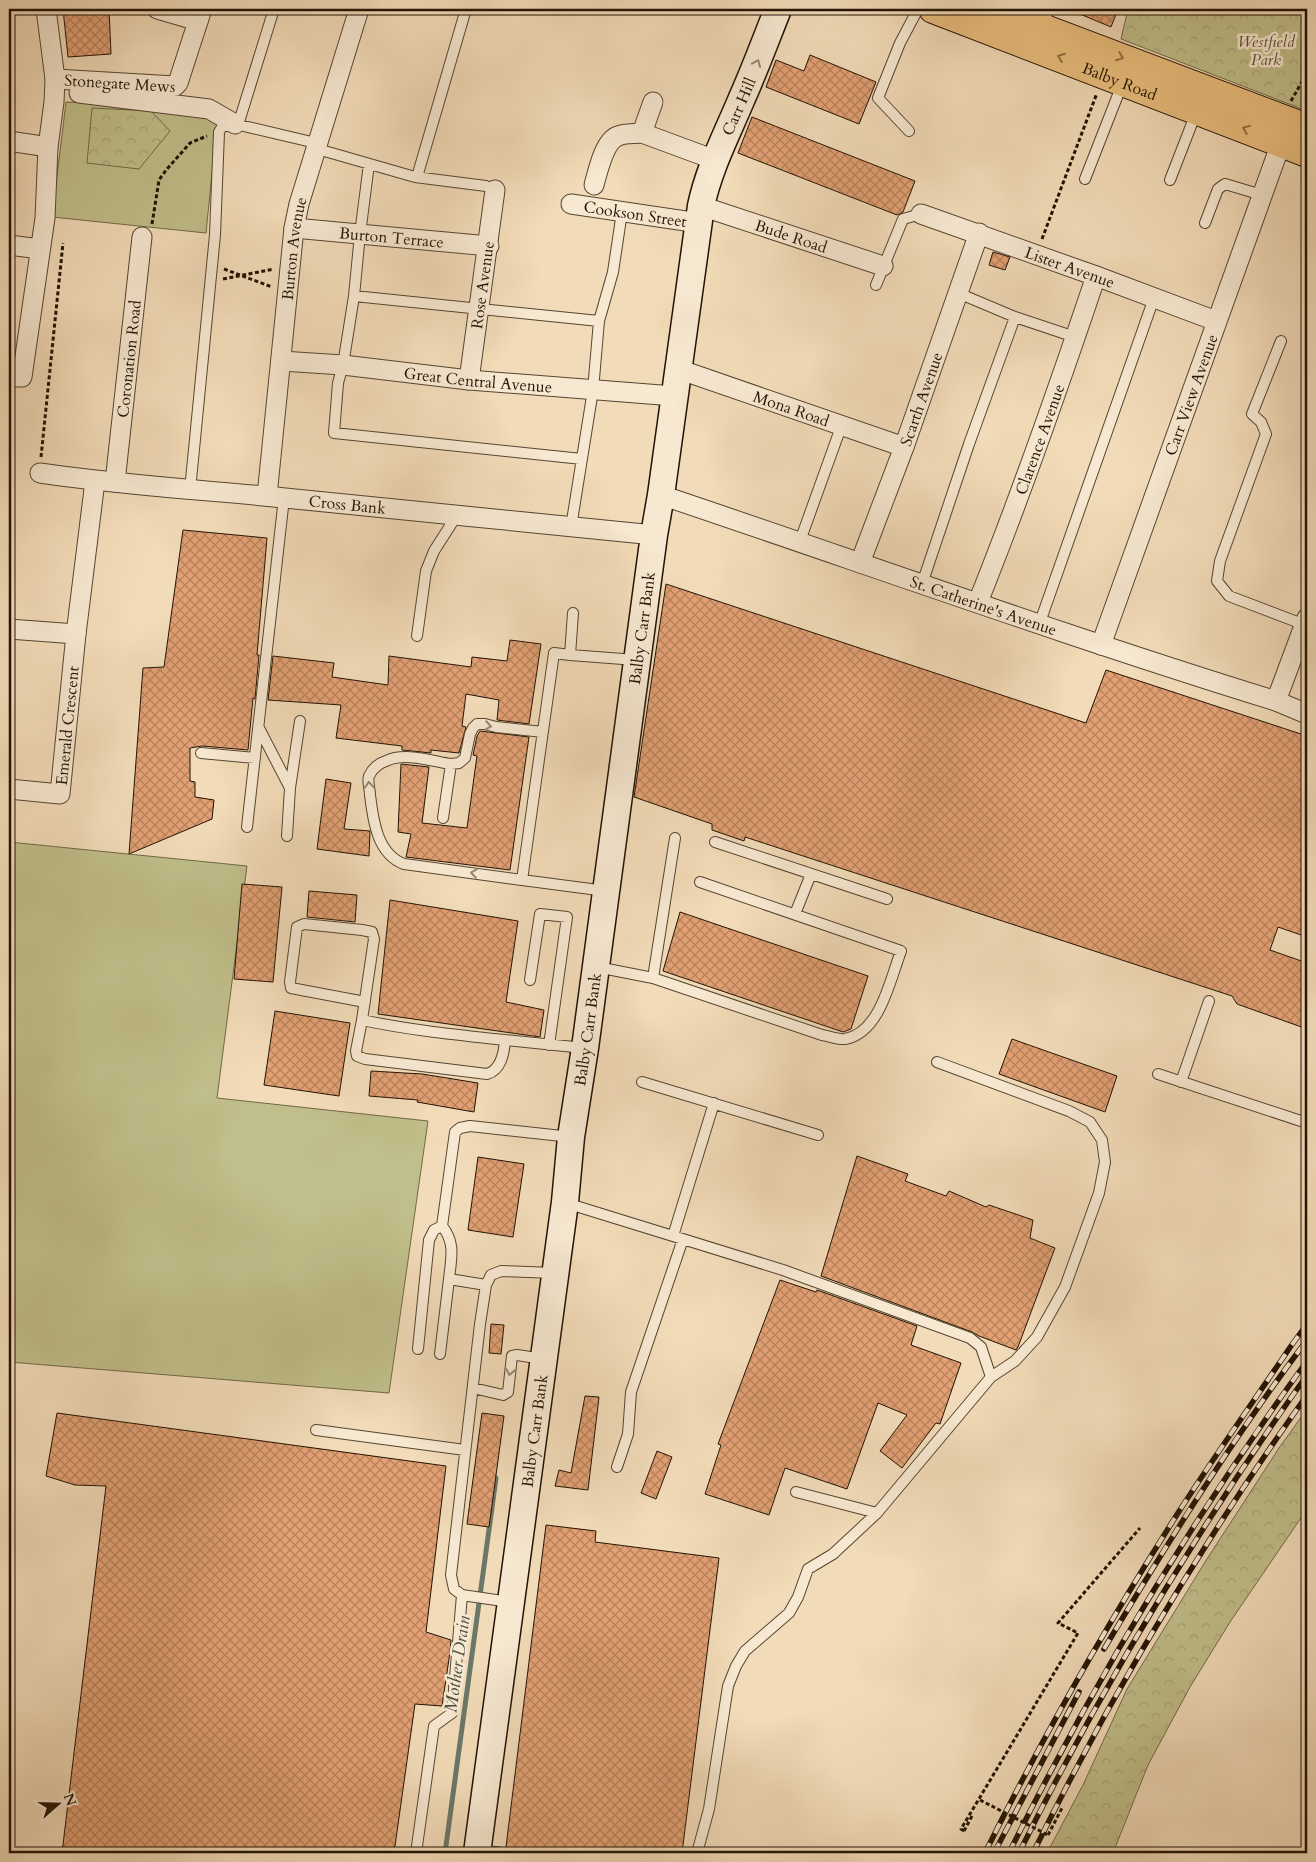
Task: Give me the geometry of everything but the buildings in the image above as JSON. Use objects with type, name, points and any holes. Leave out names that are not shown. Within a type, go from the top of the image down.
[{"type":"main road","name":"Balby Road","points":[[933,9],[1198,109],[1281,131],[1307,128]]},
{"type":"main road","name":"Balby Road","points":[[992,9],[1045,18],[1281,131],[1307,153]]},
{"type":"street","points":[[9,377],[22,377],[45,218],[48,147],[54,85],[46,9]]},
{"type":"street","name":"Stonegate Mews","points":[[54,85],[175,86],[178,83],[200,15],[157,9]]},
{"type":"street","name":"Burton Avenue","points":[[275,497],[281,361],[294,228],[315,146],[358,9]]},
{"type":"street","name":"Carr Hill","points":[[700,214],[706,185],[715,160],[778,9]]},
{"type":"street","points":[[54,85],[209,108],[231,127]]},
{"type":"street","points":[[642,133],[654,102]]},
{"type":"street","name":"Carr View Avenue","points":[[1101,645],[1262,195],[1281,131]]},
{"type":"street","points":[[594,185],[603,155],[612,140],[619,135],[642,133],[715,160]]},
{"type":"street","points":[[9,141],[48,147]]},
{"type":"street","name":"Rose Avenue","points":[[469,380],[496,190]]},
{"type":"street","name":"Cookson Street","points":[[572,204],[622,212],[700,214]]},
{"type":"street","name":"Bude Road","points":[[700,214],[883,266]]},
{"type":"street","name":"Balby Carr Bank","points":[[486,1852],[501,1601],[544,1360],[565,1202],[571,1137],[585,1048],[654,535],[700,214]]},
{"type":"street","name":"Lister Avenue","points":[[921,214],[979,233],[1216,321]]},
{"type":"street","name":"Burton Terrace","points":[[294,228],[489,246]]},
{"type":"street","name":"Scarth Avenue","points":[[860,563],[904,447],[979,233]]},
{"type":"street","name":"Coronation Road","points":[[115,482],[142,237]]},
{"type":"street","points":[[9,245],[40,249]]},
{"type":"street","name":"Clarence Avenue","points":[[978,602],[1006,533],[1096,276]]},
{"type":"street","name":"Great Central Avenue","points":[[281,361],[344,365],[469,380],[674,396]]},
{"type":"street","name":"Mona Road","points":[[678,369],[841,427],[904,447]]},
{"type":"street","name":"Cross Bank","points":[[40,472],[95,481],[654,535]]},
{"type":"street","name":"Emerald Crescent","points":[[9,789],[60,794],[76,634],[95,481]]},
{"type":"street","name":"St. Catherine's Avenue","points":[[661,495],[978,602],[1039,625],[1276,701],[1307,714]]},
{"type":"street","points":[[9,629],[76,634]]},
{"type":"street","points":[[1276,701],[1305,630]]},
{"type":"lane","points":[[190,490],[215,235],[231,127],[274,9]]},
{"type":"lane","points":[[417,178],[466,9]]},
{"type":"lane","points":[[908,131],[878,98],[900,43],[918,9]]},
{"type":"lane","points":[[1085,179],[1114,78]]},
{"type":"lane","points":[[1170,180],[1198,109]]},
{"type":"lane","points":[[231,127],[315,146],[417,178],[486,186],[496,190]]},
{"type":"lane","points":[[370,164],[344,365],[338,383],[334,433],[582,459]]},
{"type":"lane","points":[[1205,223],[1220,186],[1225,184],[1262,195]]},
{"type":"lane","points":[[571,527],[593,390],[599,322],[612,272],[622,212]]},
{"type":"lane","points":[[876,285],[903,219],[921,214]]},
{"type":"lane","points":[[958,293],[1015,316],[1076,337]]},
{"type":"lane","points":[[354,296],[599,322]]},
{"type":"lane","points":[[1039,625],[1154,298]]},
{"type":"lane","points":[[922,584],[1015,316]]},
{"type":"lane","points":[[1281,341],[1252,414],[1261,422],[1266,434],[1220,561],[1216,581],[1229,596],[1305,630]]},
{"type":"lane","points":[[800,541],[841,427]]},
{"type":"lane","points":[[248,827],[258,728],[275,497]]},
{"type":"lane","points":[[416,636],[426,571],[434,551],[457,515]]},
{"type":"lane","points":[[570,655],[573,613]]},
{"type":"lane","points":[[522,880],[554,653],[637,660]]},
{"type":"lane","points":[[287,836],[290,788],[300,720]]},
{"type":"lane","points":[[543,732],[477,724],[472,728],[465,758],[459,762],[451,764],[406,757],[384,761],[374,768],[368,777],[372,816],[384,847],[394,860],[404,864],[606,892]]},
{"type":"lane","points":[[258,728],[290,788]]},
{"type":"lane","points":[[201,753],[255,758]]},
{"type":"lane","points":[[443,818],[451,764]]},
{"type":"lane","points":[[653,978],[675,838]]},
{"type":"lane","points":[[715,842],[887,900]]},
{"type":"lane","points":[[795,914],[811,874]]},
{"type":"lane","points":[[596,966],[653,978],[822,1035],[844,1039],[858,1035],[878,1015],[901,951],[700,882]]},
{"type":"lane","points":[[530,980],[540,914],[567,917],[549,1045]]},
{"type":"lane","points":[[365,1002],[291,988],[290,982],[297,927],[304,924],[372,932],[374,939],[365,1002],[356,1051],[357,1056],[365,1059],[486,1074],[493,1072],[499,1066],[504,1052],[505,1040]]},
{"type":"lane","points":[[1181,1082],[1209,1001]]},
{"type":"lane","points":[[362,1020],[456,1035],[585,1048]]},
{"type":"lane","points":[[698,1853],[709,1809],[728,1686],[736,1666],[745,1651],[789,1613],[798,1597],[808,1570],[833,1554],[877,1513],[991,1377],[1015,1361],[1037,1337],[1065,1287],[1099,1193],[1105,1162],[1102,1140],[1090,1122],[1069,1111],[937,1062]]},
{"type":"lane","points":[[1158,1074],[1307,1123]]},
{"type":"lane","points":[[642,1082],[818,1135]]},
{"type":"lane","points":[[617,1467],[628,1434],[631,1392],[678,1237],[714,1103]]},
{"type":"lane","points":[[440,1354],[452,1246],[449,1234],[442,1226],[455,1132],[460,1128],[470,1126],[571,1137]]},
{"type":"lane","points":[[565,1202],[783,1270],[970,1338],[981,1347],[991,1377]]},
{"type":"lane","points":[[418,1350],[429,1240],[434,1230],[442,1226]]},
{"type":"lane","points":[[501,1601],[466,1596],[454,1589],[451,1575],[486,1285],[491,1275],[501,1271],[556,1273]]},
{"type":"lane","points":[[448,1279],[486,1285]]},
{"type":"lane","points":[[473,1388],[503,1395],[508,1392],[512,1356],[518,1354],[544,1360]]},
{"type":"lane","points":[[316,1430],[466,1450]]},
{"type":"lane","points":[[796,1492],[877,1513]]},
{"type":"lane","points":[[416,1853],[434,1726],[452,1712],[466,1596]]},
{"type":"path","points":[[1281,131],[1307,73]]},
{"type":"path","points":[[1036,254],[1114,78]]},
{"type":"path","points":[[142,237],[153,222],[155,197],[159,180],[167,169],[190,143],[231,127]]},
{"type":"path","points":[[40,472],[63,243]]},
{"type":"path","points":[[212,264],[288,293]]},
{"type":"path","points":[[210,281],[290,266]]},
{"type":"path","points":[[1062,1808],[1048,1835],[980,1800],[964,1831],[961,1829],[1078,1632],[1058,1623],[1140,1528]]},
{"type":"green space","name":"Westfield Park","points":[[1128,9],[1307,9],[1307,111],[1121,39]]},
{"type":"green space","points":[[66,102],[173,106],[218,114],[206,233],[52,217]]},
{"type":"green space","points":[[92,108],[151,111],[170,131],[139,169],[87,163]]},
{"type":"green space","points":[[9,842],[247,866],[217,1098],[428,1121],[389,1393],[9,1362]]},
{"type":"green space","points":[[1307,1409],[1307,1509],[1230,1622],[1190,1687],[1148,1765],[1113,1853],[1047,1853],[1083,1785],[1127,1689],[1205,1562],[1279,1448]]},
{"type":"waterway","name":"Mother Drain","points":[[445,1853],[496,1478]]},
{"type":"railway","points":[[985,1853],[1053,1723],[1126,1596],[1192,1492],[1307,1324]]},
{"type":"railway","points":[[1104,1649],[1201,1492],[1307,1340]]},
{"type":"railway","points":[[1009,1853],[1076,1725],[1185,1539],[1307,1361]]},
{"type":"railway","points":[[1019,1853],[1084,1729],[1154,1608],[1228,1490],[1307,1375]]},
{"type":"railway","points":[[1033,1853],[1094,1735],[1161,1619],[1232,1505],[1307,1395]]},
{"type":"railway","points":[[994,1853],[1079,1692]]}]
